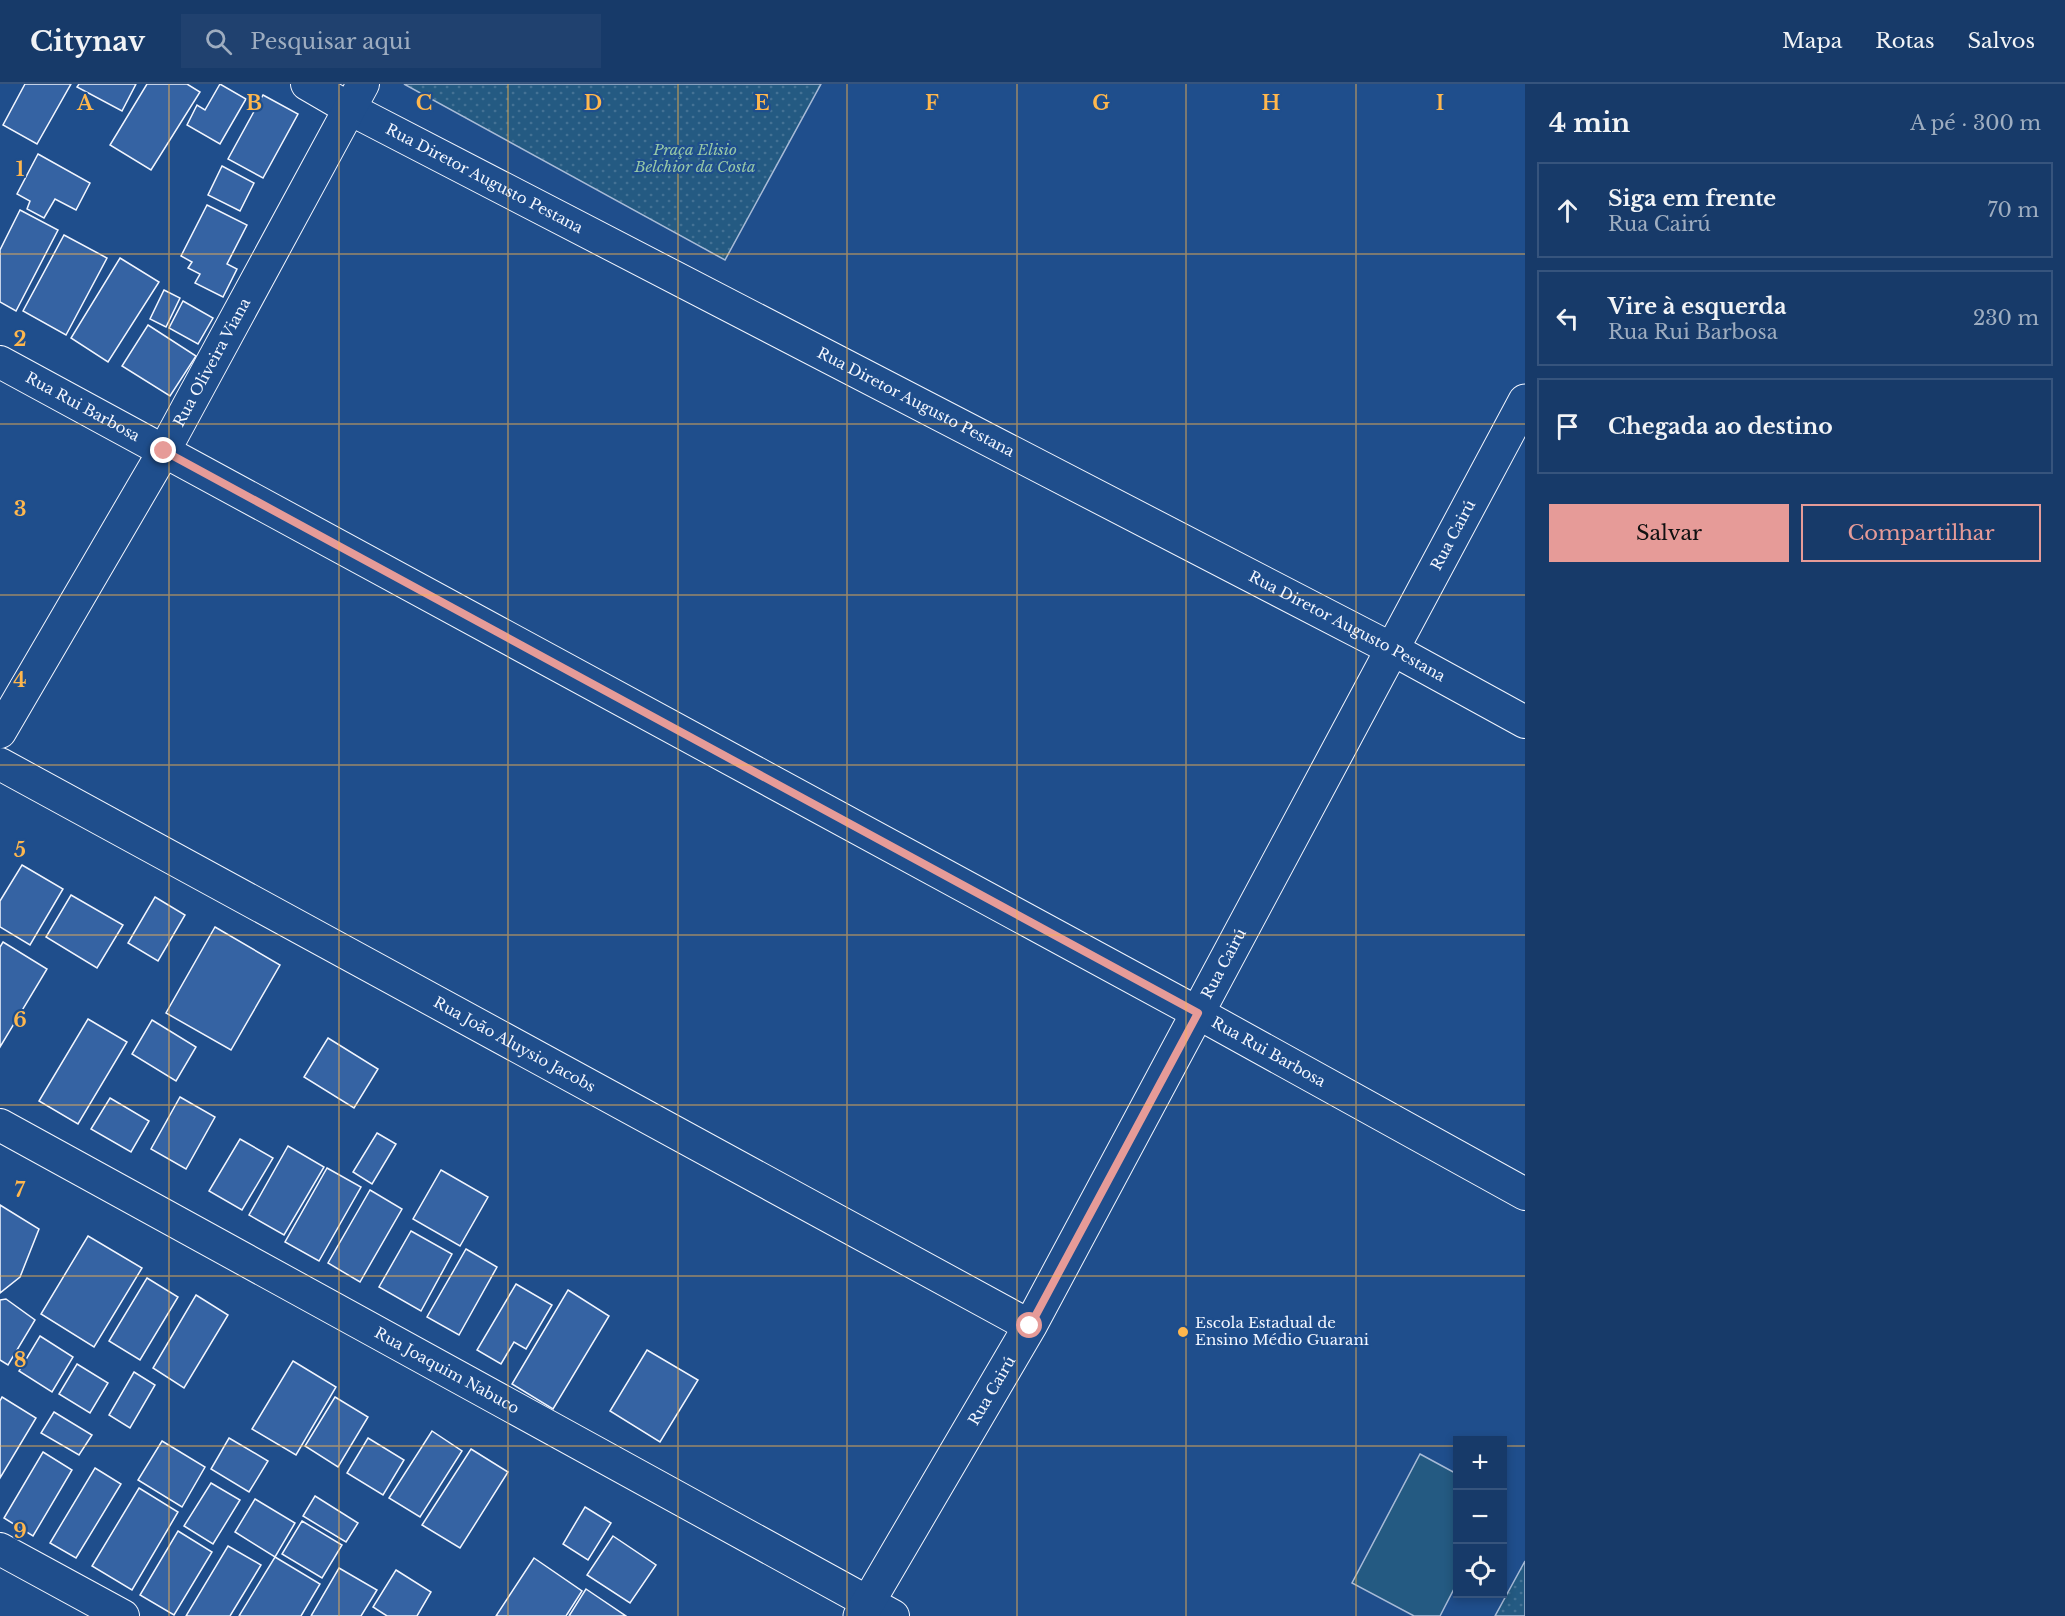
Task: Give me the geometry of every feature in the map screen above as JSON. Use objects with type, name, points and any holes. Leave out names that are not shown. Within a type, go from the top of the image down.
[{"type":"main road","name":"Rua Cairú","points":[[873,1611],[1030,1326],[1525,401]]},
{"type":"street","name":"Rua Diretor Augusto Pestana","points":[[307,84],[357,96],[1525,722]]},
{"type":"street","name":"Rua Oliveira Viana","points":[[0,732],[164,451],[357,96]]},
{"type":"street","name":"Rua Rui Barbosa","points":[[0,362],[1198,1013],[1525,1194]]},
{"type":"street","name":"Rua João Aluysio Jacobs","points":[[0,764],[1030,1326]]},
{"type":"street","name":"Rua Joaquim Nabuco","points":[[0,1125],[873,1611]]},
{"type":"street","points":[[0,1549],[123,1616]]},
{"type":"green space","name":"Praça Elisio Belchior da Costa","points":[[404,84],[821,84],[725,260]]},
{"type":"green space","points":[[1420,1454],[1453,1472],[1453,1591],[1440,1616],[1414,1616],[1352,1583]]},
{"type":"green space","points":[[1525,1561],[1525,1616],[1495,1616],[1505,1598],[1507,1598]]},
{"type":"building","points":[[25,84],[71,84],[37,144],[3,125]]},
{"type":"building","points":[[79,84],[136,84],[122,111],[77,87]]},
{"type":"building","points":[[147,84],[187,84],[200,92],[151,170],[110,145]]},
{"type":"building","points":[[220,84],[246,99],[220,144],[187,125],[197,105],[205,110]]},
{"type":"building","points":[[263,95],[298,114],[263,178],[228,159]]},
{"type":"building","points":[[38,154],[90,183],[76,210],[55,199],[44,218],[27,209],[30,201],[17,194]]},
{"type":"building","points":[[222,166],[254,183],[240,211],[208,195]]},
{"type":"building","points":[[207,205],[247,225],[227,264],[237,269],[223,297],[195,283],[200,274],[188,268],[192,262],[181,256]]},
{"type":"building","points":[[20,210],[58,230],[16,311],[0,302],[0,250]]},
{"type":"building","points":[[64,235],[107,258],[66,335],[23,311]]},
{"type":"building","points":[[120,258],[159,282],[108,362],[71,338]]},
{"type":"building","points":[[164,290],[180,298],[166,327],[150,319]]},
{"type":"building","points":[[183,301],[213,318],[198,344],[169,328]]},
{"type":"building","points":[[148,325],[196,356],[170,396],[122,366]]},
{"type":"building","points":[[22,865],[63,889],[30,945],[0,927],[0,901]]},
{"type":"building","points":[[71,895],[123,925],[97,968],[46,937]]},
{"type":"building","points":[[155,897],[185,915],[158,961],[128,943]]},
{"type":"building","points":[[215,927],[280,965],[231,1050],[166,1013]]},
{"type":"building","points":[[3,942],[47,969],[0,1047],[0,947]]},
{"type":"building","points":[[88,1019],[127,1042],[78,1124],[39,1101]]},
{"type":"building","points":[[152,1020],[196,1047],[176,1081],[132,1054]]},
{"type":"building","points":[[328,1038],[378,1069],[354,1108],[304,1077]]},
{"type":"building","points":[[180,1097],[215,1117],[186,1169],[151,1149]]},
{"type":"building","points":[[110,1098],[149,1121],[131,1152],[91,1129]]},
{"type":"building","points":[[377,1133],[396,1144],[372,1184],[353,1172]]},
{"type":"building","points":[[240,1139],[273,1158],[242,1210],[209,1191]]},
{"type":"building","points":[[288,1146],[324,1167],[284,1235],[249,1215]]},
{"type":"building","points":[[327,1168],[361,1187],[319,1261],[285,1242]]},
{"type":"building","points":[[441,1170],[488,1197],[460,1246],[413,1219]]},
{"type":"building","points":[[370,1190],[402,1209],[360,1282],[328,1263]]},
{"type":"building","points":[[0,1205],[39,1229],[20,1277],[0,1293]]},
{"type":"building","points":[[411,1231],[452,1254],[421,1311],[379,1287]]},
{"type":"building","points":[[88,1236],[142,1268],[94,1347],[41,1314]]},
{"type":"building","points":[[466,1249],[497,1267],[459,1335],[427,1317]]},
{"type":"building","points":[[147,1278],[178,1297],[140,1360],[109,1341]]},
{"type":"building","points":[[516,1284],[552,1305],[526,1349],[514,1342],[501,1364],[477,1350]]},
{"type":"building","points":[[568,1290],[609,1316],[553,1409],[512,1384]]},
{"type":"building","points":[[196,1295],[228,1315],[184,1388],[153,1368]]},
{"type":"building","points":[[6,1299],[35,1320],[8,1365],[0,1360],[0,1300]]},
{"type":"building","points":[[40,1336],[73,1357],[52,1392],[19,1371]]},
{"type":"building","points":[[647,1350],[698,1380],[660,1442],[610,1411]]},
{"type":"building","points":[[293,1361],[336,1387],[296,1455],[252,1429]]},
{"type":"building","points":[[77,1364],[108,1383],[90,1413],[59,1394]]},
{"type":"building","points":[[134,1372],[155,1385],[130,1428],[109,1415]]},
{"type":"building","points":[[2,1397],[36,1418],[0,1478],[0,1401]]},
{"type":"building","points":[[335,1397],[368,1417],[338,1467],[305,1446]]},
{"type":"building","points":[[54,1412],[92,1435],[79,1455],[41,1433]]},
{"type":"building","points":[[432,1431],[462,1451],[420,1517],[389,1498]]},
{"type":"building","points":[[229,1438],[268,1461],[249,1492],[211,1469]]},
{"type":"building","points":[[368,1438],[404,1460],[383,1495],[347,1473]]},
{"type":"building","points":[[162,1441],[205,1467],[182,1507],[138,1480]]},
{"type":"building","points":[[471,1449],[508,1472],[460,1548],[422,1525]]},
{"type":"building","points":[[43,1452],[72,1470],[33,1536],[4,1518]]},
{"type":"building","points":[[95,1468],[121,1484],[76,1558],[50,1543]]},
{"type":"building","points":[[211,1483],[240,1500],[213,1544],[184,1526]]},
{"type":"building","points":[[139,1488],[178,1512],[132,1590],[92,1566]]},
{"type":"building","points":[[315,1496],[358,1523],[346,1542],[303,1516]]},
{"type":"building","points":[[255,1499],[295,1523],[275,1557],[235,1532]]},
{"type":"building","points":[[585,1507],[611,1523],[588,1560],[563,1544]]},
{"type":"building","points":[[302,1521],[342,1545],[322,1578],[282,1554]]},
{"type":"building","points":[[178,1531],[212,1552],[174,1615],[140,1595]]},
{"type":"building","points":[[613,1536],[656,1565],[630,1603],[587,1575]]},
{"type":"building","points":[[228,1546],[261,1565],[230,1616],[186,1616]]},
{"type":"building","points":[[275,1557],[320,1584],[301,1616],[239,1616]]},
{"type":"building","points":[[534,1558],[582,1591],[566,1616],[496,1616]]},
{"type":"building","points":[[339,1568],[377,1590],[361,1616],[311,1616]]},
{"type":"building","points":[[396,1570],[431,1592],[417,1616],[387,1616],[373,1607]]},
{"type":"building","points":[[586,1589],[626,1616],[569,1616]]},
{"type":"place","name":"Escola Estadual de Ensino Médio Guarani","points":[[1183,1332]]},
{"type":"route","points":[[164,451],[1198,1013],[1030,1326]]}]
